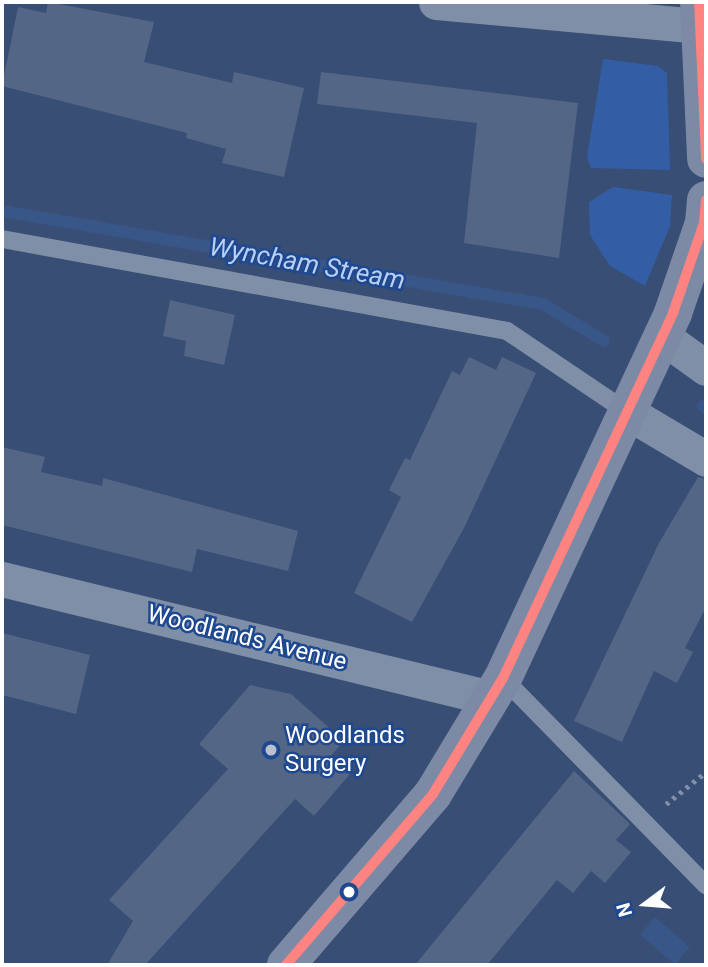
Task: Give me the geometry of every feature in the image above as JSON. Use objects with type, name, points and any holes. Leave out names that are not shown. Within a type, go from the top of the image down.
[{"type":"main road","points":[[700,14],[706,159]]},
{"type":"main road","points":[[286,965],[433,794],[497,688],[663,337],[704,223],[706,200]]},
{"type":"street","points":[[436,2],[700,14]]},
{"type":"street","points":[[663,337],[706,368]]},
{"type":"street","points":[[627,412],[706,459]]},
{"type":"street","name":"Woodlands Avenue","points":[[2,579],[497,688]]},
{"type":"lane","points":[[2,239],[507,331],[627,412]]},
{"type":"lane","points":[[497,688],[646,821],[706,885]]},
{"type":"path","points":[[646,821],[706,772]]},
{"type":"shaded area","points":[[603,59],[658,66],[667,73],[670,170],[591,168],[587,157]]},
{"type":"shaded area","points":[[613,187],[672,195],[670,226],[645,286],[610,266],[590,235],[589,202]]},
{"type":"shaded area","points":[[655,917],[690,947],[675,965],[640,934]]},
{"type":"building","points":[[48,2],[154,22],[144,62],[232,83],[234,72],[304,88],[284,177],[222,163],[226,149],[186,138],[187,133],[2,86],[18,7],[46,13]]},
{"type":"building","points":[[321,72],[578,103],[559,258],[464,243],[477,123],[317,104]]},
{"type":"building","points":[[170,300],[235,315],[224,365],[184,356],[186,341],[163,336]]},
{"type":"building","points":[[469,357],[496,370],[502,357],[536,373],[464,528],[412,622],[354,593],[401,497],[389,490],[405,458],[410,460],[452,371],[460,375]]},
{"type":"building","points":[[2,447],[45,457],[41,472],[102,486],[103,478],[298,531],[288,571],[197,549],[192,572],[2,525]]},
{"type":"building","points":[[698,477],[706,479],[706,607],[685,648],[693,652],[677,683],[654,671],[622,742],[574,721],[659,543]]},
{"type":"building","points":[[2,633],[90,655],[76,714],[2,695]]},
{"type":"building","points":[[250,685],[291,694],[344,741],[330,757],[350,774],[314,816],[295,799],[145,965],[107,965],[133,921],[109,900],[228,769],[199,744]]},
{"type":"building","points":[[574,771],[630,824],[616,840],[631,852],[605,883],[591,871],[573,893],[557,880],[487,965],[415,965]]},
{"type":"waterway","name":"Wyncham Stream","points":[[2,211],[543,304],[604,341]]},
{"type":"transit line","points":[[699,2],[706,159]]},
{"type":"transit line","points":[[286,965],[433,794],[503,678],[673,313],[704,223],[706,200]]},
{"type":"place","name":"Woodlands Surgery","points":[[271,750]]}]
